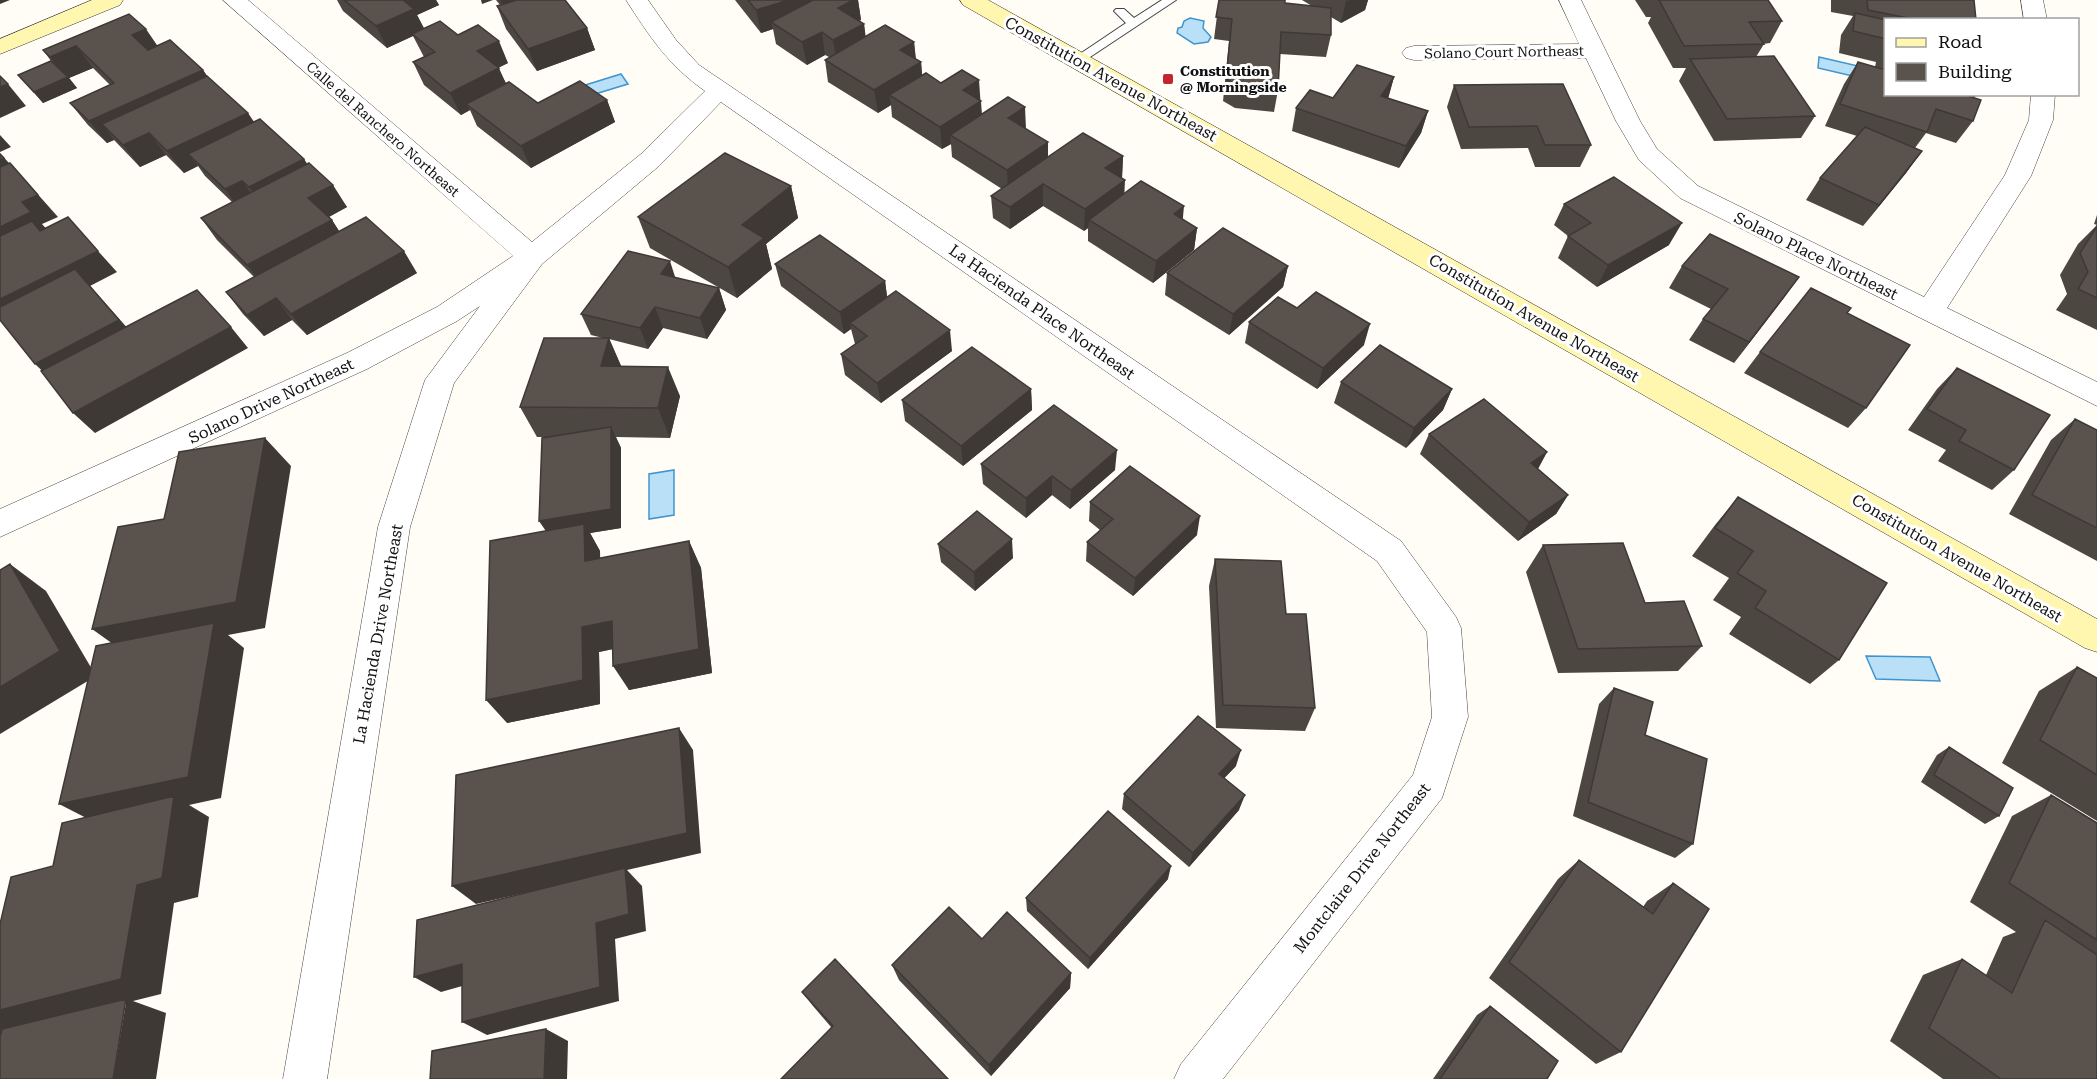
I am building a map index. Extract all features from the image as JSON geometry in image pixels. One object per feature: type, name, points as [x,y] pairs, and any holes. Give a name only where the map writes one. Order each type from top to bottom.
[{"type":"street","points":[[0,47],[112,0]]},
{"type":"street","name":"Calle del Ranchero Northeast","points":[[234,0],[532,258]]},
{"type":"street","name":"La Hacienda Place Northeast","points":[[637,0],[667,45],[691,70],[1389,551],[1444,627]]},
{"type":"street","name":"Constitution Avenue Northeast","points":[[971,0],[2097,637]]},
{"type":"street","points":[[1570,0],[1595,51]]},
{"type":"street","points":[[2032,0],[2036,18]]},
{"type":"street","name":"Solano Court Northeast","points":[[1414,53],[1595,51]]},
{"type":"street","name":"Solano Place Northeast","points":[[1595,51],[1628,121],[1648,154],[1689,192],[2097,395]]},
{"type":"street","name":"La Hacienda Drive Northeast","points":[[305,1079],[394,527],[440,380],[532,258],[650,160],[719,90]]},
{"type":"street","points":[[1929,312],[2018,176],[2041,120],[2043,96]]},
{"type":"street","name":"Solano Drive Northeast","points":[[0,524],[357,361],[447,314],[532,258]]},
{"type":"street","name":"Montclaire Drive Northeast","points":[[1196,1079],[1429,785],[1450,717],[1444,627]]},
{"type":"lane","points":[[1077,60],[1170,0]]},
{"type":"lane","points":[[1120,11],[1133,24]]},
{"type":"water","points":[[1190,18],[1204,21],[1203,28],[1211,37],[1208,42],[1194,44],[1177,33],[1184,21]]},
{"type":"water","points":[[1819,57],[1871,69],[1870,80],[1818,68]]},
{"type":"water","points":[[621,74],[628,84],[585,97],[579,87]]},
{"type":"water","points":[[674,470],[674,515],[649,519],[649,474]]},
{"type":"water","points":[[1866,656],[1930,657],[1940,681],[1876,679]]},
{"type":"building","points":[[344,0],[403,0],[414,9],[376,26]]},
{"type":"building","points":[[517,0],[565,0],[587,28],[528,49],[497,6]]},
{"type":"building","points":[[748,0],[789,0],[756,10]]},
{"type":"building","points":[[813,0],[853,0],[838,8],[864,24],[833,40],[822,32],[802,42],[771,22]]},
{"type":"building","points":[[1219,0],[1285,0],[1285,3],[1331,8],[1331,35],[1281,32],[1278,90],[1238,86],[1226,79],[1232,19],[1216,17]]},
{"type":"building","points":[[1659,0],[1768,0],[1782,21],[1749,22],[1764,44],[1684,46]]},
{"type":"building","points":[[1867,0],[1974,0],[1976,18],[1908,18],[1868,10]]},
{"type":"building","points":[[1855,13],[1884,20],[1884,39],[1853,31]]},
{"type":"building","points":[[129,14],[146,29],[132,35],[148,50],[170,40],[203,70],[89,121],[70,103],[114,83],[76,46],[50,57],[43,50]]},
{"type":"building","points":[[440,21],[458,35],[478,25],[499,41],[477,51],[499,68],[450,93],[413,62],[435,52],[412,34]]},
{"type":"building","points":[[885,25],[914,42],[900,50],[921,62],[874,90],[825,60]]},
{"type":"building","points":[[1774,56],[1815,116],[1727,119],[1690,59]]},
{"type":"building","points":[[51,61],[68,77],[34,92],[18,75]]},
{"type":"building","points":[[1858,62],[1884,69],[1884,96],[1968,96],[1981,100],[1973,121],[1936,109],[1927,132],[1840,104]]},
{"type":"building","points":[[1357,65],[1394,77],[1381,96],[1428,111],[1406,146],[1296,108],[1310,90],[1333,98]]},
{"type":"building","points":[[962,70],[979,80],[963,90],[981,101],[940,127],[889,95],[926,73],[941,83]]},
{"type":"building","points":[[0,76],[8,84],[0,87]]},
{"type":"building","points":[[207,76],[248,113],[167,151],[149,133],[123,145],[102,124]]},
{"type":"building","points":[[580,81],[607,100],[521,146],[466,104],[509,82],[538,103]]},
{"type":"building","points":[[1563,84],[1591,145],[1545,145],[1537,126],[1469,127],[1454,85]]},
{"type":"building","points":[[1008,97],[1025,107],[1008,118],[1048,142],[1007,170],[950,135]]},
{"type":"building","points":[[260,119],[304,159],[249,187],[242,181],[225,189],[188,154]]},
{"type":"building","points":[[1865,127],[1922,151],[1879,205],[1820,178]]},
{"type":"building","points":[[1083,133],[1123,156],[1105,168],[1125,180],[1085,209],[1043,184],[1010,207],[991,196]]},
{"type":"building","points":[[725,153],[791,186],[742,225],[764,238],[728,267],[638,217]]},
{"type":"building","points":[[10,163],[38,195],[22,202],[31,212],[0,227],[0,167]]},
{"type":"building","points":[[309,163],[333,185],[308,198],[332,220],[247,265],[201,218]]},
{"type":"building","points":[[1614,177],[1682,223],[1608,265],[1568,236],[1591,223],[1564,204]]},
{"type":"building","points":[[1141,181],[1184,206],[1174,214],[1197,228],[1156,261],[1089,220]]},
{"type":"building","points":[[68,217],[98,251],[0,299],[0,236],[32,221],[40,231]]},
{"type":"building","points":[[366,217],[404,251],[291,314],[276,298],[247,315],[226,292]]},
{"type":"building","points":[[2097,226],[2097,298],[2078,289],[2088,272],[2080,253]]},
{"type":"building","points":[[1223,228],[1288,266],[1233,314],[1167,273]]},
{"type":"building","points":[[1710,234],[1799,277],[1749,342],[1703,319],[1728,289],[1682,266]]},
{"type":"building","points":[[820,235],[885,281],[840,312],[775,264]]},
{"type":"building","points":[[628,251],[670,261],[661,274],[719,288],[700,318],[655,307],[640,328],[581,314]]},
{"type":"building","points":[[75,269],[119,320],[35,364],[0,320],[0,307]]},
{"type":"building","points":[[1811,288],[1851,308],[1847,313],[1910,345],[1866,408],[1760,352]]},
{"type":"building","points":[[197,290],[231,327],[73,413],[41,371]]},
{"type":"building","points":[[896,291],[950,330],[877,383],[841,354],[867,336],[850,323]]},
{"type":"building","points":[[1316,292],[1370,324],[1323,368],[1249,322],[1278,297],[1297,308]]},
{"type":"building","points":[[544,338],[609,338],[601,366],[668,367],[658,408],[520,407]]},
{"type":"building","points":[[1380,345],[1452,389],[1414,428],[1341,382]]},
{"type":"building","points":[[972,347],[1031,389],[961,446],[902,400]]},
{"type":"building","points":[[1957,368],[2050,415],[2014,470],[1959,441],[1966,430],[1927,409]]},
{"type":"building","points":[[1484,399],[1547,452],[1531,463],[1568,495],[1529,522],[1429,434]]},
{"type":"building","points":[[1054,405],[1117,450],[1071,490],[1052,476],[1026,498],[981,464]]},
{"type":"building","points":[[2075,419],[2097,430],[2097,528],[2032,495]]},
{"type":"building","points":[[611,427],[611,509],[539,521],[542,438]]},
{"type":"building","points":[[265,438],[236,602],[92,629],[118,527],[164,519],[179,452]]},
{"type":"building","points":[[1130,466],[1200,516],[1135,578],[1087,542],[1113,519],[1090,502]]},
{"type":"building","points":[[1738,497],[1887,583],[1839,660],[1755,608],[1766,591],[1737,573],[1753,551],[1715,528]]},
{"type":"building","points":[[977,511],[1012,539],[974,572],[938,544]]},
{"type":"building","points":[[584,524],[585,561],[689,541],[699,649],[613,666],[612,621],[582,627],[583,680],[486,700],[490,541]]},
{"type":"building","points":[[1623,543],[1645,603],[1684,601],[1702,646],[1578,649],[1543,545]]},
{"type":"building","points":[[1215,559],[1281,561],[1286,614],[1306,614],[1315,708],[1223,705]]},
{"type":"building","points":[[10,564],[60,651],[0,687],[0,570]]},
{"type":"building","points":[[214,623],[188,777],[59,804],[96,646]]},
{"type":"building","points":[[2077,667],[2097,678],[2097,775],[2040,740]]},
{"type":"building","points":[[1614,688],[1653,702],[1645,735],[1707,759],[1693,844],[1588,802]]},
{"type":"building","points":[[1198,716],[1241,750],[1219,774],[1245,795],[1193,853],[1124,794]]},
{"type":"building","points":[[679,728],[687,833],[452,886],[456,775]]},
{"type":"building","points":[[1949,747],[2013,788],[1999,816],[1934,775]]},
{"type":"building","points":[[2051,795],[2097,823],[2097,940],[2009,883]]},
{"type":"building","points":[[174,796],[162,878],[137,885],[121,979],[0,1010],[0,924],[11,877],[53,866],[62,823]]},
{"type":"building","points":[[1108,811],[1171,866],[1090,958],[1026,898]]},
{"type":"building","points":[[1579,860],[1653,914],[1673,883],[1709,909],[1621,1052],[1509,962]]},
{"type":"building","points":[[625,868],[629,914],[596,923],[600,987],[462,1022],[462,964],[414,977],[417,920]]},
{"type":"building","points":[[949,907],[982,939],[1007,912],[1071,973],[989,1065],[892,965]]},
{"type":"building","points":[[2045,920],[2097,955],[2097,1079],[2001,1079],[1929,1028],[1962,959],[2012,993]]},
{"type":"building","points":[[835,959],[948,1079],[781,1079],[833,1026],[802,992]]},
{"type":"building","points":[[126,999],[113,1079],[0,1079],[2,1029]]},
{"type":"building","points":[[1490,1006],[1558,1061],[1547,1079],[1440,1079]]},
{"type":"building","points":[[546,1029],[544,1079],[430,1079],[432,1051]]},
{"type":"place","name":"Constitution @ Morningside","points":[[1168,79]]}]
